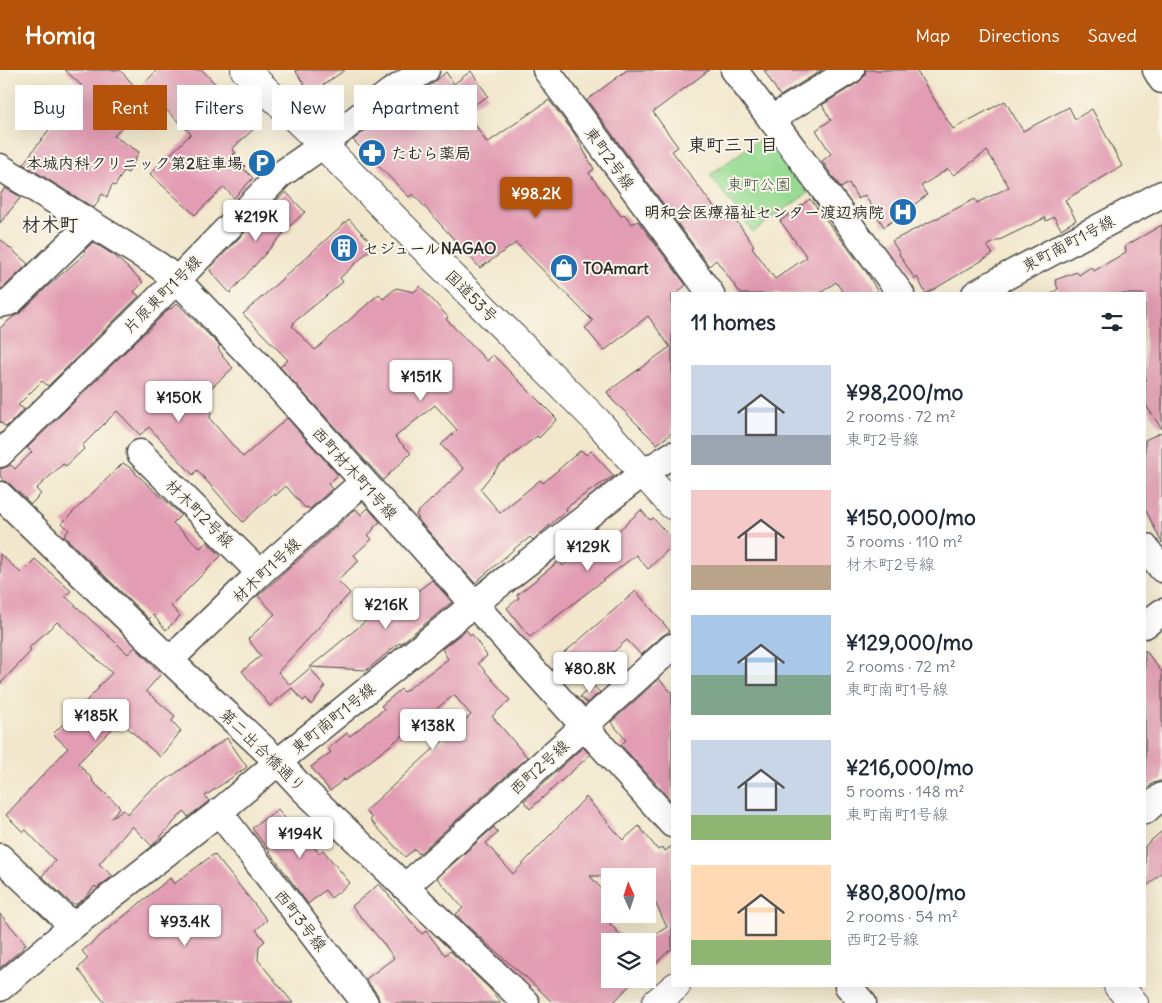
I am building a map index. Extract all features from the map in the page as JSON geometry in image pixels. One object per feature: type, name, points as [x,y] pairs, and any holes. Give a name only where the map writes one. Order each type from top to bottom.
[{"type":"main road","name":"国道53号","points":[[245,70],[323,145],[598,421],[671,504]]},
{"type":"main road","points":[[656,1003],[675,987]]},
{"type":"main road","points":[[1119,987],[1134,1003]]},
{"type":"street","name":"片原東町1号線","points":[[0,454],[177,280],[280,175],[323,145],[390,92],[426,70]]},
{"type":"street","name":"東町2号線","points":[[546,70],[710,292]]},
{"type":"street","points":[[734,70],[900,292]]},
{"type":"street","points":[[771,119],[851,70]]},
{"type":"street","points":[[1156,70],[1162,80]]},
{"type":"street","name":"西町材木町1号線","points":[[0,167],[158,266],[177,280],[257,363],[671,823]]},
{"type":"street","name":"東町南町1号線","points":[[979,292],[1162,194]]},
{"type":"street","points":[[0,304],[10,302],[90,224]]},
{"type":"street","name":"材木町2号線","points":[[140,453],[260,573]]},
{"type":"street","name":"東町南町1号線","points":[[0,988],[73,926],[219,812],[474,604],[643,473],[671,456]]},
{"type":"street","name":"材木町1号線","points":[[170,660],[260,573],[363,482]]},
{"type":"street","name":"第二出合橋通り","points":[[0,495],[526,1003]]},
{"type":"street","points":[[1146,547],[1162,569]]},
{"type":"street","points":[[1146,624],[1162,612]]},
{"type":"street","name":"西町2号線","points":[[405,887],[671,648]]},
{"type":"street","points":[[1146,810],[1162,796]]},
{"type":"street","name":"西町3号線","points":[[219,812],[365,1003]]},
{"type":"street","points":[[0,857],[73,926]]},
{"type":"street","points":[[849,987],[863,1003]]},
{"type":"green space","name":"東町公園","points":[[765,135],[808,193],[753,232],[710,175]]},
{"type":"building","points":[[65,70],[120,70],[134,85],[93,85],[93,130],[120,130],[114,136],[139,152],[128,173],[124,171],[115,186],[112,185],[107,197],[102,194],[94,208],[23,164],[49,130],[83,130],[83,85]]},
{"type":"building","points":[[157,70],[202,70],[216,85],[177,85],[177,120],[167,110],[167,85],[143,85]]},
{"type":"building","points":[[295,70],[345,70],[323,85],[304,85]]},
{"type":"building","points":[[627,70],[709,70],[653,112],[678,147],[672,151],[723,219],[731,213],[775,279],[807,257],[780,221],[810,199],[867,273],[878,292],[843,292],[836,282],[822,292],[740,292],[716,260],[709,266],[587,100]]},
{"type":"building","points":[[764,70],[822,70],[780,96]]},
{"type":"building","points":[[866,70],[916,70],[953,129],[1005,101],[1023,131],[1069,107],[1075,119],[1092,109],[1122,166],[1065,200],[1076,220],[1061,229],[1054,217],[1046,221],[1045,218],[987,246],[993,254],[929,292],[925,292],[892,241],[975,199],[977,203],[1009,187],[987,151],[954,175],[948,169],[921,186],[927,195],[884,227],[865,195],[858,199],[849,183],[841,188],[822,161],[831,154],[816,130],[831,120],[822,105],[864,77]]},
{"type":"building","points":[[471,71],[488,96],[477,103],[477,85],[431,85],[446,72],[454,84]]},
{"type":"building","points":[[549,100],[574,133],[594,169],[589,173],[621,216],[624,214],[632,224],[638,221],[686,285],[678,292],[671,292],[671,434],[657,444],[613,401],[607,392],[670,347],[648,316],[604,351],[585,328],[593,321],[516,243],[480,268],[413,194],[409,197],[353,140],[366,130],[477,130],[477,128],[487,143]]},
{"type":"building","points":[[187,130],[253,130],[232,149],[236,153],[233,154],[245,166],[243,168],[253,178],[234,198],[224,187],[195,215],[150,174],[191,134]]},
{"type":"building","points":[[5,188],[21,197],[0,223],[0,195]]},
{"type":"building","points":[[286,192],[305,212],[230,293],[210,271],[213,265]]},
{"type":"building","points":[[349,219],[374,246],[340,278],[343,282],[293,323],[292,326],[315,350],[379,294],[383,299],[396,288],[414,292],[420,286],[448,317],[446,319],[487,361],[493,355],[557,419],[539,438],[537,436],[498,467],[480,489],[500,513],[540,480],[543,483],[581,450],[586,455],[591,451],[614,476],[566,508],[567,510],[533,540],[530,537],[520,544],[475,583],[420,522],[416,514],[464,469],[441,445],[457,430],[435,405],[395,437],[411,453],[383,480],[280,367],[288,360],[243,314]]},
{"type":"building","points":[[1162,225],[1162,429],[1146,405],[1146,292],[1054,292],[1058,289],[1055,280],[1077,272],[1079,275],[1091,267],[1094,271],[1126,252],[1125,246]]},
{"type":"building","points":[[0,239],[28,264],[0,289]]},
{"type":"building","points":[[93,242],[115,256],[143,282],[134,292],[139,296],[48,386],[42,381],[18,405],[24,409],[6,427],[0,422],[0,328],[20,313],[86,253],[84,251]]},
{"type":"building","points":[[177,303],[220,346],[218,349],[222,356],[233,368],[209,390],[212,405],[210,419],[243,457],[287,418],[338,475],[328,484],[332,489],[310,509],[305,508],[286,486],[275,496],[274,493],[243,522],[197,470],[193,475],[149,427],[140,435],[117,411],[82,446],[84,449],[66,466],[63,464],[36,489],[41,494],[31,504],[10,484],[4,481],[0,476],[0,469],[11,465],[15,469],[32,452],[27,448]]},
{"type":"building","points":[[1162,432],[1162,543],[1146,511],[1146,440]]},
{"type":"building","points":[[123,463],[135,471],[181,515],[173,523],[200,548],[207,542],[221,556],[171,606],[180,616],[166,630],[153,615],[149,619],[64,536],[69,530],[62,523]]},
{"type":"building","points":[[368,508],[380,522],[368,535],[372,539],[354,555],[359,561],[337,580],[350,593],[278,672],[290,685],[310,668],[325,687],[311,705],[306,698],[303,701],[292,688],[270,706],[242,671],[261,656],[248,639],[275,614],[258,596],[356,509],[361,515]]},
{"type":"building","points":[[641,510],[650,520],[653,518],[671,538],[671,547],[648,569],[636,555],[530,637],[507,608],[519,598],[517,595],[559,561],[563,566],[579,552],[584,557],[611,534],[613,536]]},
{"type":"building","points":[[0,554],[21,573],[35,559],[71,591],[65,596],[128,654],[135,647],[161,674],[146,691],[175,716],[172,721],[181,731],[160,757],[120,721],[78,763],[92,781],[120,807],[111,818],[123,810],[128,814],[147,793],[227,738],[247,767],[205,796],[209,801],[188,817],[184,811],[152,846],[132,826],[99,864],[113,876],[97,888],[95,886],[84,899],[76,904],[72,904],[42,876],[55,861],[26,830],[23,832],[6,815],[68,748],[53,734],[112,673],[57,622],[29,648],[31,651],[0,684]]},
{"type":"building","points":[[432,580],[452,602],[367,670],[310,667],[400,593],[406,600]]},
{"type":"building","points":[[636,591],[670,631],[641,655],[627,640],[585,677],[564,653]]},
{"type":"building","points":[[466,630],[470,635],[472,634],[487,656],[478,663],[510,700],[492,716],[527,757],[419,854],[415,849],[405,857],[370,820],[372,818],[365,811],[471,715],[454,695],[330,791],[311,767],[331,752],[328,749],[347,733],[350,736],[384,709],[381,706],[401,689],[404,692],[448,659],[442,649]]},
{"type":"building","points":[[1146,651],[1162,672],[1162,781],[1152,784],[1146,790]]},
{"type":"building","points":[[659,679],[671,692],[671,800],[621,745],[626,740],[611,722]]},
{"type":"building","points":[[592,685],[600,692],[587,703],[580,697]]},
{"type":"building","points":[[583,747],[590,755],[530,809],[524,801]]},
{"type":"building","points":[[586,797],[623,840],[639,826],[658,850],[663,847],[665,851],[671,847],[671,949],[656,963],[656,934],[667,927],[656,904],[656,868],[601,868],[601,876],[590,876],[601,888],[601,923],[610,923],[618,933],[601,933],[601,988],[627,988],[613,1003],[553,1003],[464,923],[456,914],[463,908],[437,878],[494,827],[498,833],[486,843],[513,874]]},
{"type":"building","points":[[278,809],[296,833],[299,831],[319,853],[323,850],[350,883],[331,898],[325,890],[308,904],[252,828]]},
{"type":"building","points":[[1162,831],[1162,872],[1146,887],[1146,845]]},
{"type":"building","points":[[214,854],[267,920],[256,930],[265,941],[259,946],[258,960],[293,1003],[105,1003],[78,969],[88,958],[82,951],[170,878],[174,884]]},
{"type":"building","points":[[379,884],[422,934],[426,931],[445,955],[450,951],[490,989],[501,1003],[380,1003],[377,994],[366,979],[394,958],[352,906]]},
{"type":"building","points":[[0,914],[26,944],[0,968]]},
{"type":"place","name":"たむら薬局","points":[[372,153]]},
{"type":"place","name":"本城内科クリニック第2駐車場","points":[[262,163]]},
{"type":"place","name":"明和会医療福祉センター渡辺病院","points":[[903,212]]},
{"type":"place","name":"セジュールNAGAO","points":[[344,248]]},
{"type":"place","name":"TOAmart","points":[[564,268]]},
{"type":"district","name":"東町三丁目","points":[[733,144]]},
{"type":"district","name":"材木町","points":[[50,224]]}]
